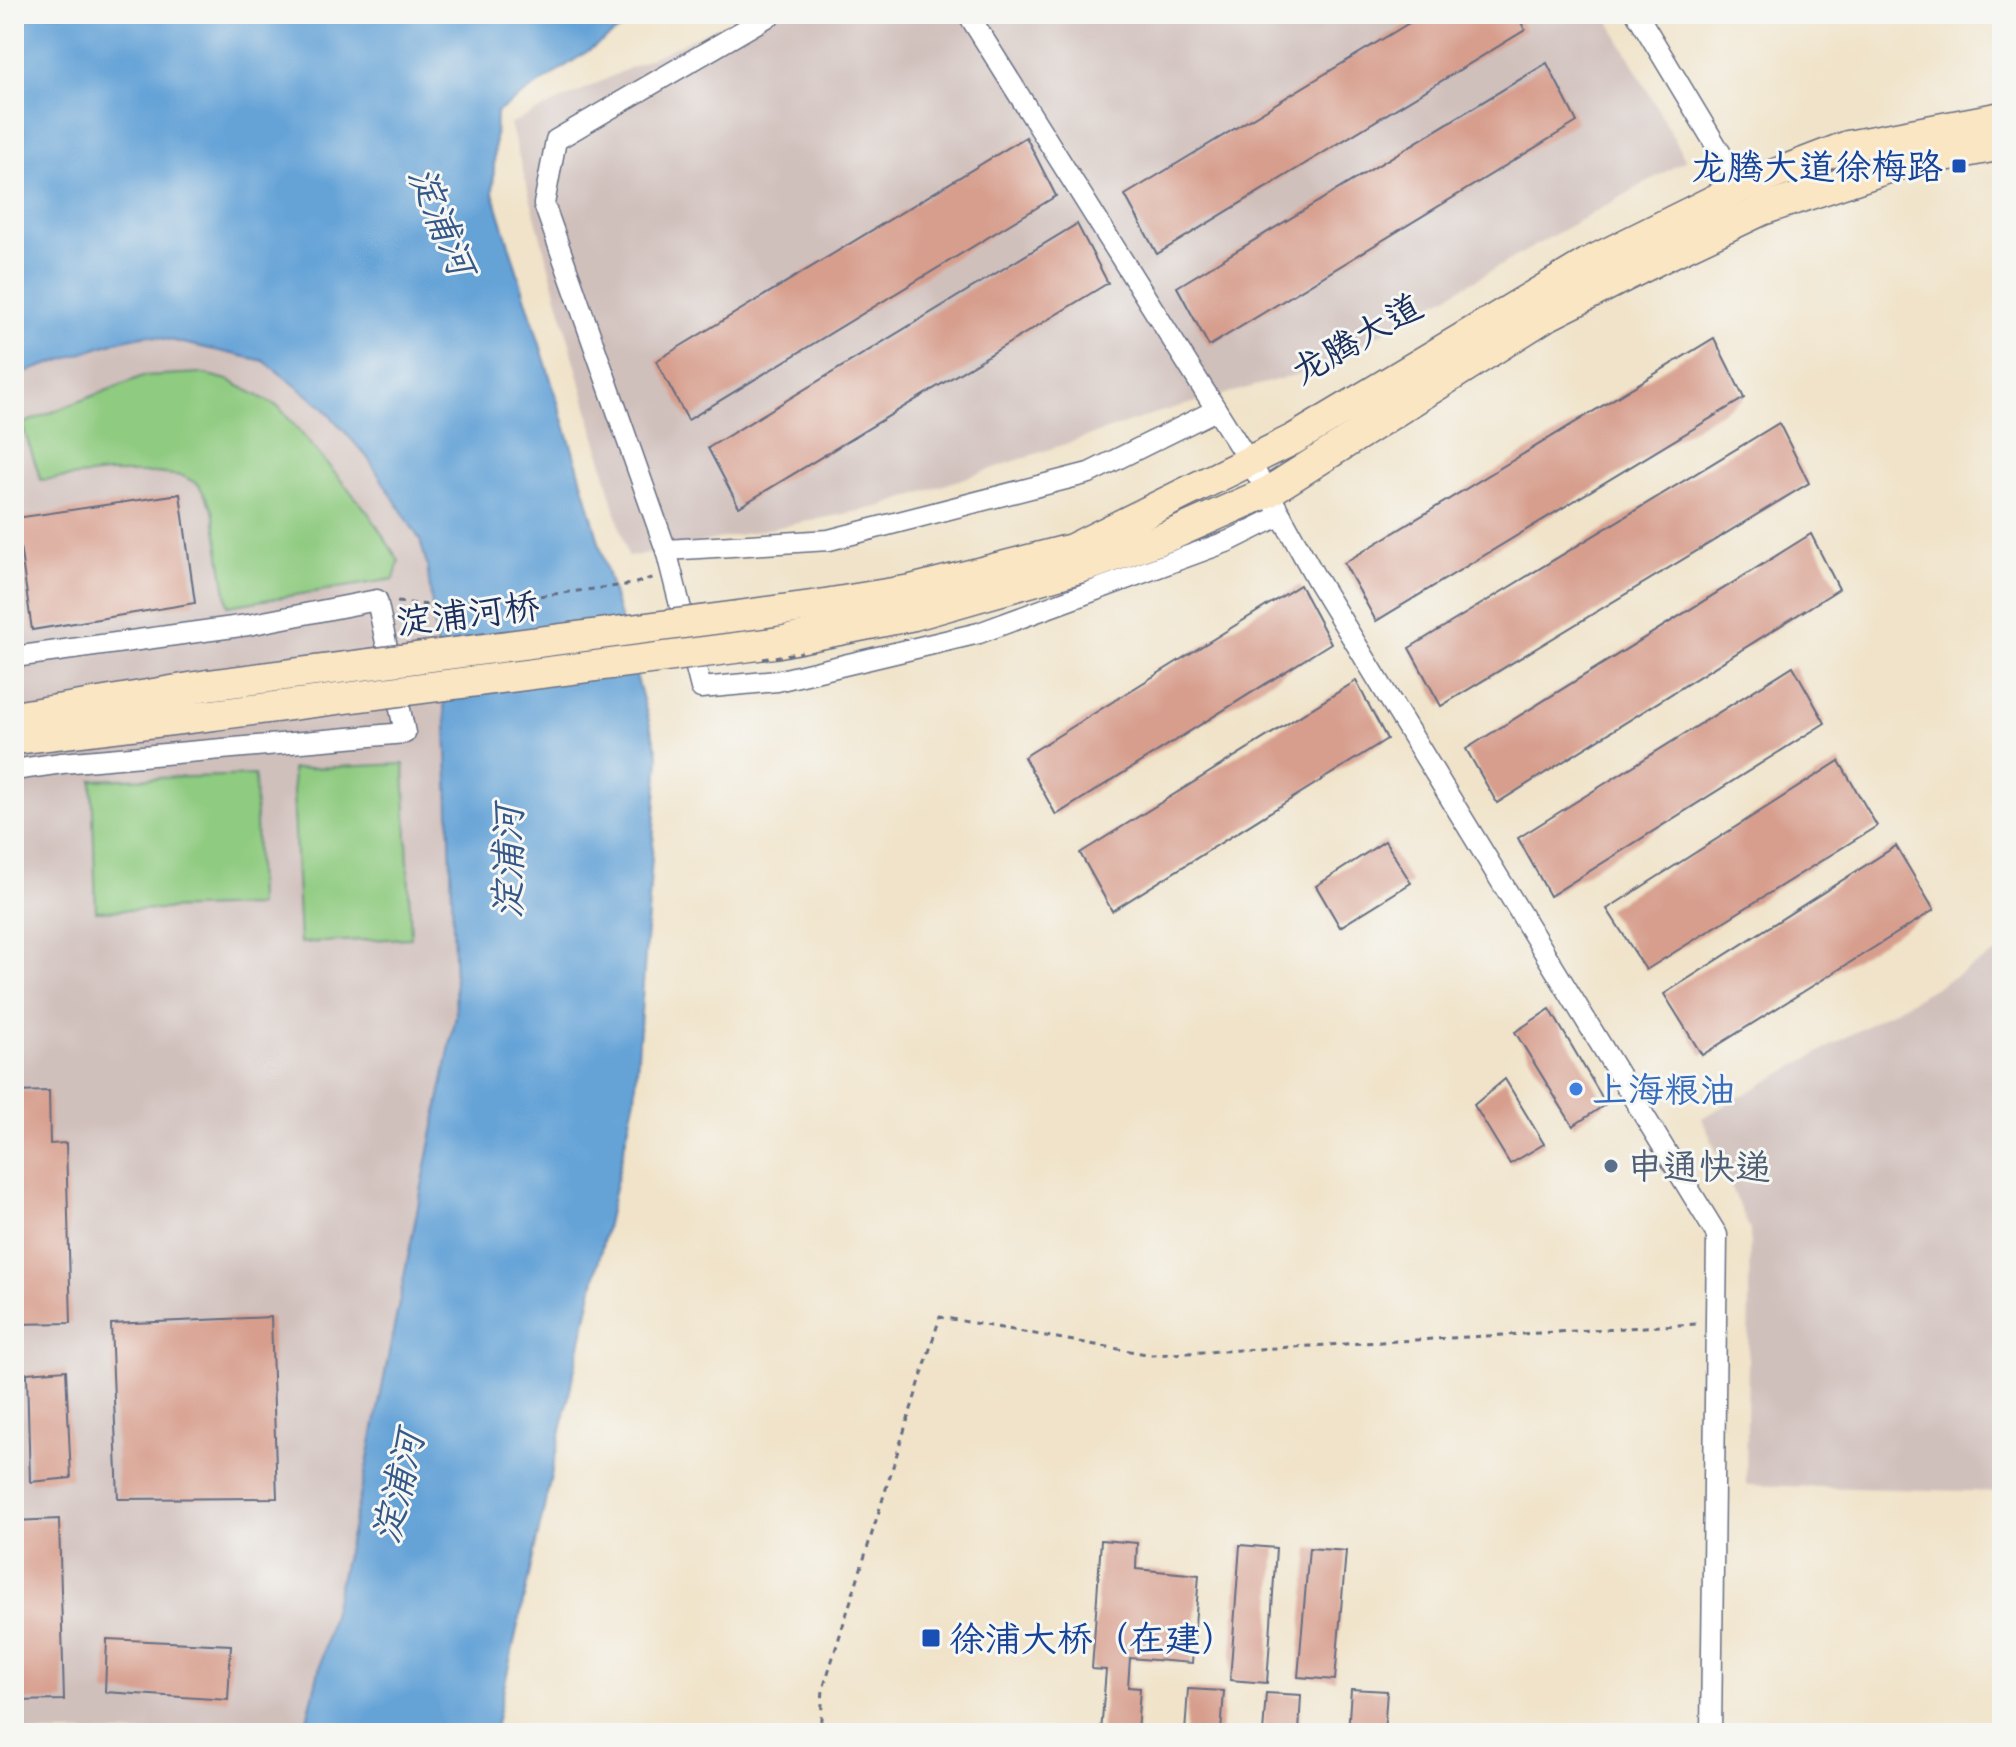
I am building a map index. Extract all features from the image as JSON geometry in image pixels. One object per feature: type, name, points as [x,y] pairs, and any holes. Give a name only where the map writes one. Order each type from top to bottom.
[{"type":"main road","name":"龙腾大道","points":[[738,616],[911,590],[1072,549],[1294,439],[1588,263],[1741,187],[1848,146],[2002,117]]},
{"type":"main road","points":[[1275,504],[1543,318],[1667,255],[1762,210],[1897,165],[2002,145]]},
{"type":"main road","name":"淀浦河桥","points":[[210,700],[774,643],[914,615],[1096,563],[1171,535],[1275,504]]},
{"type":"main road","name":"淀浦河桥","points":[[210,700],[738,616]]},
{"type":"main road","points":[[14,717],[210,700]]},
{"type":"main road","points":[[14,739],[210,700]]},
{"type":"street","points":[[772,14],[556,140],[544,204],[666,550],[701,688],[777,681],[979,633],[1229,541],[1275,504]]},
{"type":"street","points":[[968,14],[1275,504],[1326,593],[1717,1235],[1711,1733]]},
{"type":"street","points":[[1637,14],[1741,187]]},
{"type":"street","points":[[666,550],[829,540],[1089,473],[1216,410]]},
{"type":"street","points":[[14,657],[248,625],[377,600],[405,733],[62,763],[14,770]]},
{"type":"path","points":[[377,600],[452,607],[633,584],[672,571]]},
{"type":"path","points":[[820,1733],[823,1689],[940,1317],[1152,1355],[1717,1323]]},
{"type":"shaded area","points":[[745,14],[1605,14],[1686,160],[1320,368],[1160,412],[879,507],[628,557],[510,124]]},
{"type":"shaded area","points":[[147,335],[264,361],[322,406],[368,458],[420,540],[427,565],[446,724],[456,1015],[364,1479],[304,1733],[14,1733],[14,376],[119,341]]},
{"type":"shaded area","points":[[2002,950],[2002,1492],[1746,1485],[1750,1230],[1702,1118]]},
{"type":"green space","points":[[200,373],[228,380],[279,407],[367,511],[399,561],[394,579],[228,606],[213,510],[199,485],[183,476],[154,473],[107,473],[41,480],[22,424],[143,376]]},
{"type":"green space","points":[[404,764],[411,938],[300,943],[292,769]]},
{"type":"green space","points":[[255,775],[258,906],[96,911],[92,780]]},
{"type":"water","name":"淀浦河","points":[[14,14],[647,14],[496,113],[493,193],[578,467],[659,757],[635,1098],[494,1733],[304,1733],[364,1479],[456,1015],[446,724],[427,565],[420,540],[368,458],[322,406],[264,361],[147,335],[119,341],[14,376]]},
{"type":"building","points":[[1424,14],[1517,14],[1525,30],[1157,254],[1125,195]]},
{"type":"building","points":[[1547,63],[1577,122],[1209,346],[1177,287]]},
{"type":"building","points":[[1026,137],[1056,196],[688,420],[656,361]]},
{"type":"building","points":[[1077,224],[1108,283],[739,507],[708,448]]},
{"type":"building","points":[[1714,338],[1744,398],[1376,621],[1344,563]]},
{"type":"building","points":[[1779,423],[1809,483],[1441,706],[1409,648]]},
{"type":"building","points":[[180,494],[195,603],[32,630],[16,518]]},
{"type":"building","points":[[1811,534],[1839,589],[1497,803],[1466,749]]},
{"type":"building","points":[[1300,585],[1331,643],[1056,815],[1024,757]]},
{"type":"building","points":[[1793,666],[1825,723],[1550,896],[1518,838]]},
{"type":"building","points":[[1356,681],[1387,739],[1112,911],[1080,853]]},
{"type":"building","points":[[1839,761],[1877,826],[1646,970],[1607,909]]},
{"type":"building","points":[[1385,841],[1411,883],[1340,927],[1316,886]]},
{"type":"building","points":[[1896,846],[1934,910],[1702,1055],[1664,994]]},
{"type":"building","points":[[1550,1009],[1606,1104],[1573,1126],[1515,1032]]},
{"type":"building","points":[[1505,1079],[1544,1144],[1510,1164],[1474,1105]]},
{"type":"building","points":[[49,1091],[50,1144],[66,1143],[71,1323],[14,1324],[14,1092]]},
{"type":"building","points":[[271,1317],[277,1498],[118,1499],[111,1324]]},
{"type":"building","points":[[66,1370],[71,1478],[30,1482],[27,1373]]},
{"type":"building","points":[[59,1519],[64,1700],[14,1701],[14,1521]]},
{"type":"building","points":[[1101,1540],[1137,1543],[1136,1569],[1199,1575],[1192,1663],[1130,1658],[1128,1687],[1140,1688],[1137,1733],[1101,1733],[1106,1670],[1092,1669]]},
{"type":"building","points":[[1240,1545],[1276,1548],[1267,1683],[1230,1680]]},
{"type":"building","points":[[1309,1548],[1346,1551],[1335,1680],[1298,1677]]},
{"type":"building","points":[[107,1639],[231,1645],[228,1700],[105,1692]]},
{"type":"building","points":[[1188,1689],[1224,1691],[1221,1733],[1185,1733]]},
{"type":"building","points":[[1351,1689],[1387,1691],[1384,1733],[1348,1733]]},
{"type":"building","points":[[1266,1693],[1301,1695],[1299,1733],[1263,1733]]},
{"type":"place","name":"龙腾大道徐梅路","points":[[1959,166]]},
{"type":"place","name":"上海粮油","points":[[1576,1089]]},
{"type":"place","name":"申通快递","points":[[1611,1166]]},
{"type":"place","name":"徐浦大桥（在建）","points":[[931,1638]]}]
